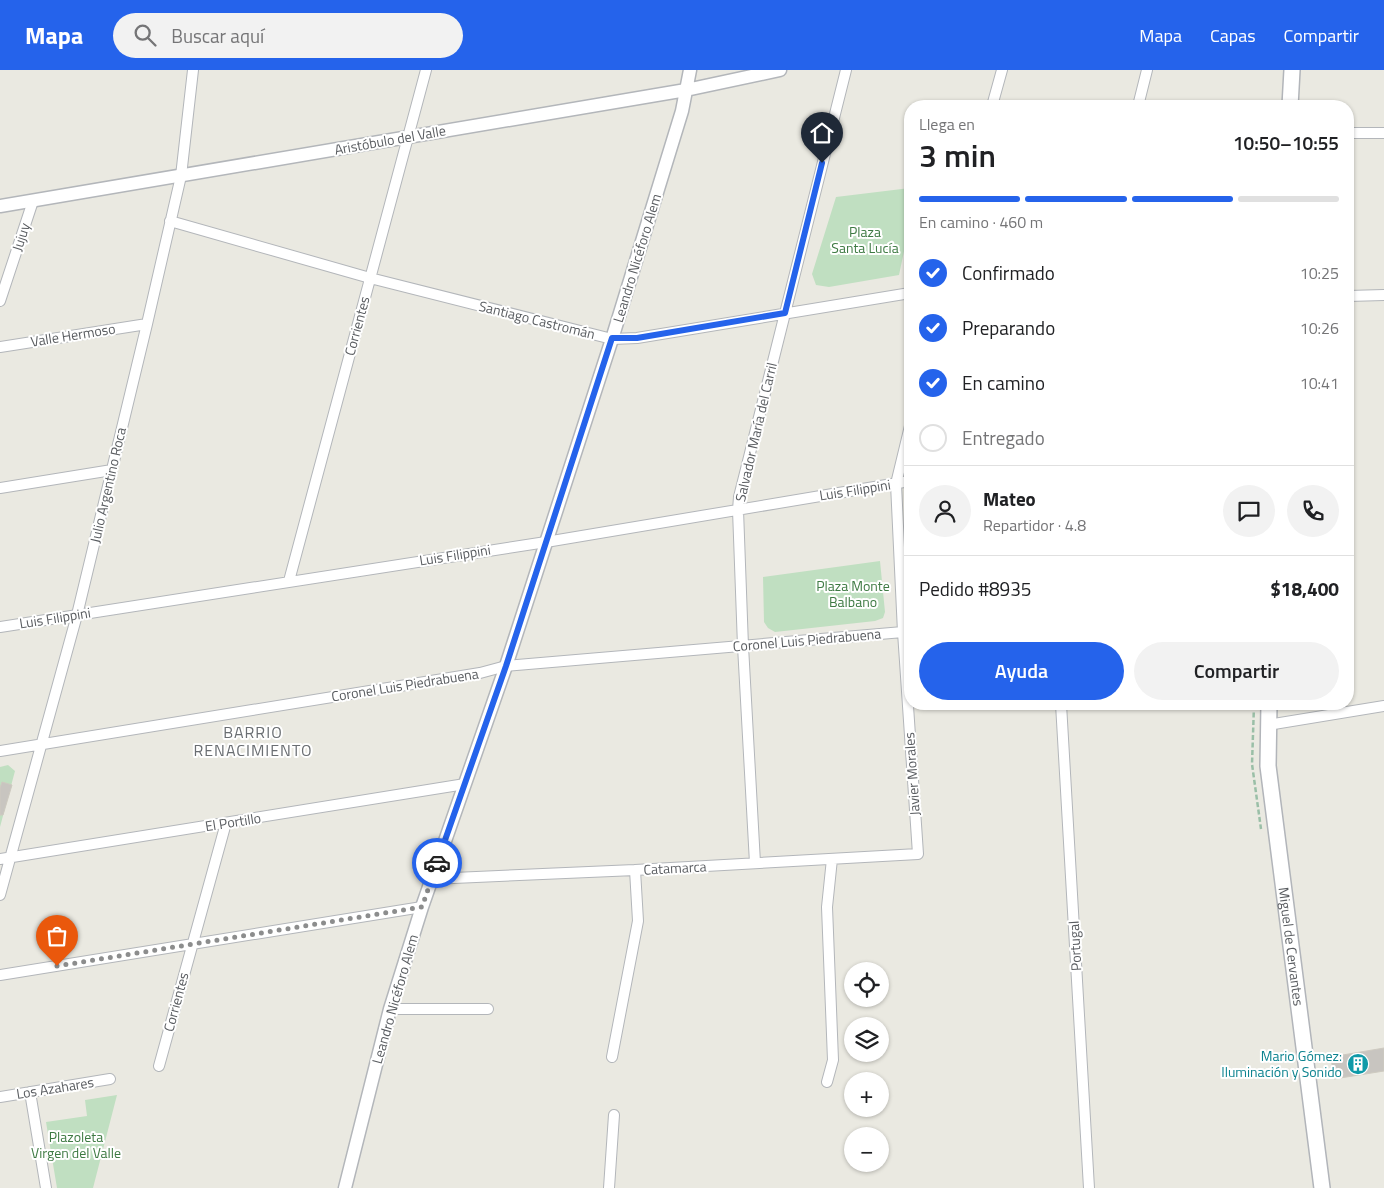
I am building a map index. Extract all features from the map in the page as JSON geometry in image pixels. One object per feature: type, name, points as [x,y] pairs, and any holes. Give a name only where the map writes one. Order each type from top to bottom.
[{"type":"main road","points":[[1290,100],[1292,70]]},
{"type":"main road","name":"Miguel de Cervantes","points":[[1269,710],[1268,766],[1322,1188]]},
{"type":"street","name":"Julio Argentino Roca","points":[[0,895],[5,859],[77,615],[147,324],[181,176],[193,70]]},
{"type":"street","name":"Corrientes","points":[[288,581],[426,70]]},
{"type":"street","name":"Leandro Nicéforo Alem","points":[[345,1188],[390,1010],[431,879],[506,666],[612,338],[682,111],[690,70]]},
{"type":"street","name":"Aristóbulo del Valle","points":[[0,206],[686,90],[780,70]]},
{"type":"street","name":"Salvador María del Carril","points":[[755,863],[743,646],[738,510],[742,482],[846,70]]},
{"type":"street","points":[[994,100],[1002,70]]},
{"type":"street","points":[[1140,100],[1148,70]]},
{"type":"street","points":[[1354,133],[1384,133]]},
{"type":"street","name":"Jujuy","points":[[0,301],[33,201]]},
{"type":"street","name":"Santiago Castromán","points":[[170,221],[370,278],[612,338],[637,338],[904,294]]},
{"type":"street","points":[[1354,296],[1384,295]]},
{"type":"street","name":"Valle Hermoso","points":[[0,347],[147,324]]},
{"type":"street","name":"Javier Morales","points":[[904,451],[896,484],[904,660]]},
{"type":"street","points":[[0,488],[112,470]]},
{"type":"street","name":"Luis Filippini","points":[[0,627],[546,542],[904,482]]},
{"type":"street","name":"Coronel Luis Piedrabuena","points":[[0,751],[480,673],[506,666],[902,632]]},
{"type":"street","points":[[1268,725],[1384,706]]},
{"type":"street","name":"Javier Morales","points":[[908,710],[918,854]]},
{"type":"street","name":"Portugal","points":[[1061,710],[1089,1188]]},
{"type":"street","name":"El Portillo","points":[[5,859],[465,784]]},
{"type":"street","name":"Corrientes","points":[[159,1066],[191,944],[226,823]]},
{"type":"street","name":"Catamarca","points":[[431,879],[918,854]]},
{"type":"street","points":[[827,1082],[833,1060],[827,907],[832,859]]},
{"type":"street","points":[[612,1057],[638,921],[635,870]]},
{"type":"street","points":[[0,975],[422,907]]},
{"type":"street","points":[[390,1010],[488,1009]]},
{"type":"street","name":"Los Azahares","points":[[0,1096],[110,1079]]},
{"type":"street","points":[[30,1092],[46,1188]]},
{"type":"street","points":[[609,1188],[614,1115]]},
{"type":"green space","name":"Plaza Santa Lucía","points":[[904,189],[904,251],[899,275],[829,287],[816,285],[812,274],[836,197]]},
{"type":"green space","name":"Plaza Monte Balbano","points":[[880,561],[885,612],[883,618],[875,621],[775,632],[768,628],[764,622],[763,577]]},
{"type":"green space","points":[[8,765],[15,771],[0,827],[0,767]]},
{"type":"green space","name":"Plazoleta Virgen del Valle","points":[[117,1095],[93,1188],[57,1188],[46,1122],[87,1116],[85,1100]]},
{"type":"building","points":[[2,782],[12,785],[3,815],[0,815],[0,788]]},
{"type":"building","name":"Mario Gómez: Iluminación y Sonido","points":[[1384,1048],[1384,1071],[1334,1079],[1331,1057]]},
{"type":"way so far","points":[[57,966],[422,907],[437,863]]},
{"type":"place","name":"Mario Gómez: Iluminación y Sonido","points":[[1358,1064]]},
{"type":"district","name":"BARRIO RENACIMIENTO","points":[[253,741]]},
{"type":"route","points":[[437,863],[506,666],[612,338],[637,338],[785,313],[822,163]]}]
